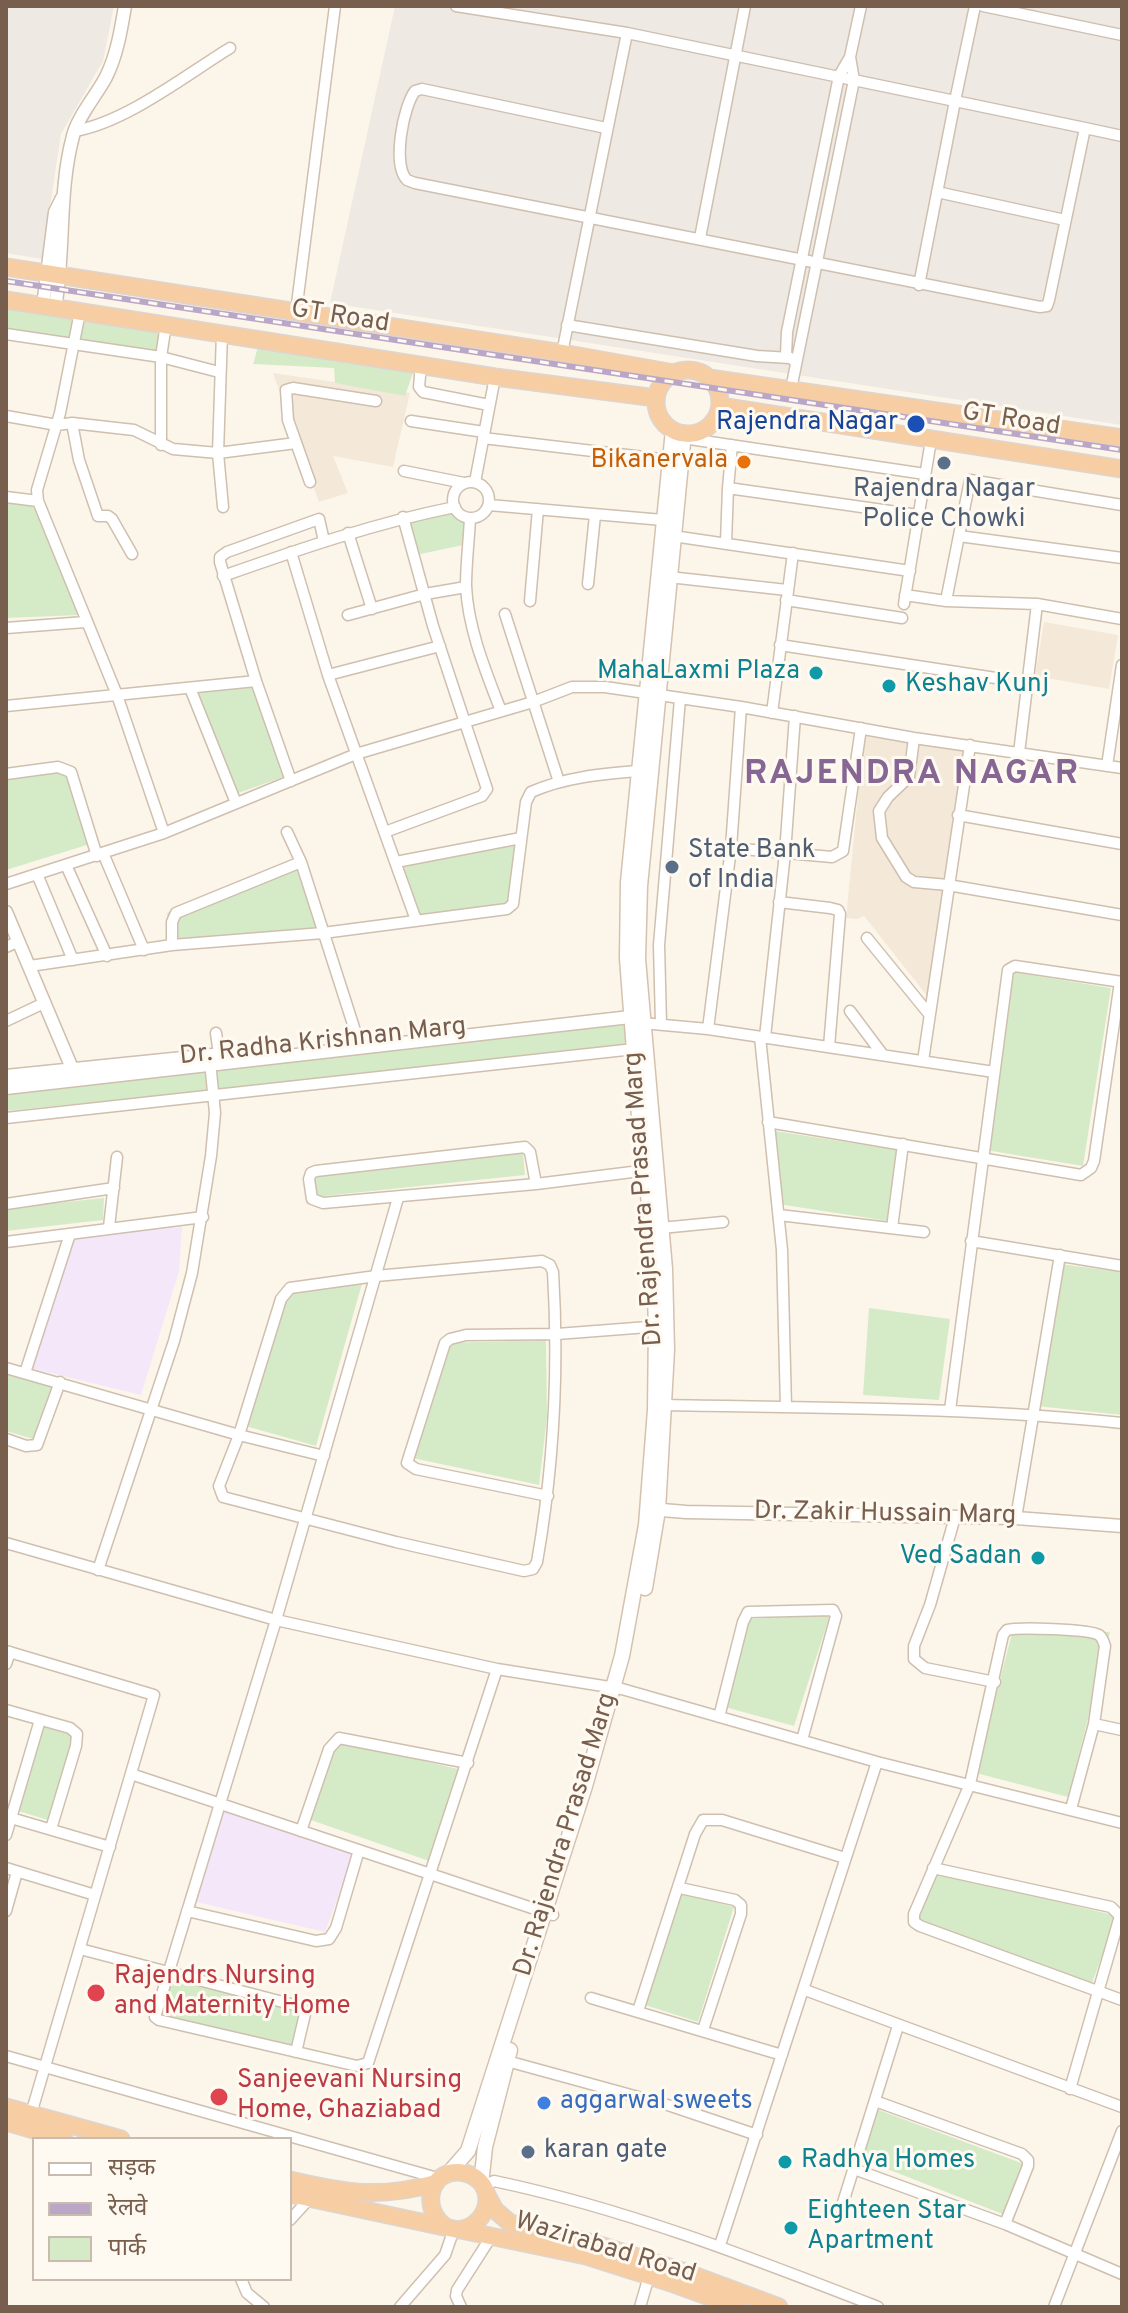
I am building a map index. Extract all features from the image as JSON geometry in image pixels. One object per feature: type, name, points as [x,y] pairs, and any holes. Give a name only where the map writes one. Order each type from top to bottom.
[{"type":"highway","name":"GT Road","points":[[6,267],[674,373]]},
{"type":"highway","name":"GT Road","points":[[6,300],[495,377],[656,398]]},
{"type":"highway","points":[[692,370],[709,378],[717,388],[720,406],[716,418],[696,433],[680,434],[659,416],[656,398],[660,386],[674,373],[692,370]]},
{"type":"highway","name":"GT Road","points":[[709,378],[1122,438]]},
{"type":"highway","name":"GT Road","points":[[720,406],[1122,469]]},
{"type":"highway","points":[[6,2107],[114,2137]]},
{"type":"highway","points":[[6,2122],[57,2137]]},
{"type":"highway","points":[[292,2180],[342,2192],[375,2194],[411,2190],[441,2179],[465,2173],[484,2188],[485,2212],[481,2220],[474,2225],[453,2229],[439,2222],[430,2207],[432,2190],[441,2179]]},
{"type":"highway","name":"Wazirabad Road","points":[[484,2188],[495,2210],[510,2223],[597,2244],[779,2307]]},
{"type":"highway","name":"Wazirabad Road","points":[[292,2194],[586,2256],[649,2276],[707,2302],[737,2307]]},
{"type":"main road","name":"Dr. Rajendra Prasad Marg","points":[[652,1509],[661,1326],[661,1228],[634,1049],[640,886],[663,520],[669,460],[680,434]]},
{"type":"main road","name":"Dr. Rajendra Prasad Marg","points":[[484,2188],[485,2147],[507,2061],[585,1786],[618,1688],[652,1509],[666,1405],[637,1016],[627,958],[628,882],[638,771],[669,577],[680,434]]},
{"type":"main road","name":"Dr. Rajendra Prasad Marg","points":[[441,2179],[468,2151],[549,1913]]},
{"type":"street","points":[[49,307],[54,274],[55,212],[62,198],[74,131],[113,61],[125,6]]},
{"type":"street","points":[[296,312],[335,6]]},
{"type":"street","points":[[456,6],[627,33],[1122,136]]},
{"type":"street","points":[[700,238],[745,6]]},
{"type":"street","points":[[793,360],[785,347],[802,258],[839,76],[850,57],[861,6]]},
{"type":"street","points":[[919,285],[975,6]]},
{"type":"street","points":[[983,6],[1122,35]]},
{"type":"street","points":[[562,353],[627,33]]},
{"type":"street","points":[[74,131],[113,119],[230,48]]},
{"type":"street","points":[[791,389],[793,360],[818,261],[854,80],[850,57]]},
{"type":"street","points":[[606,128],[431,90],[415,91],[406,106],[399,167],[407,180],[818,261],[919,285],[1030,306],[1047,306],[1085,128]]},
{"type":"street","points":[[937,192],[1065,220]]},
{"type":"street","points":[[80,312],[57,425],[40,480],[38,501],[117,695],[164,833]]},
{"type":"street","points":[[161,445],[161,357],[166,324]]},
{"type":"street","points":[[567,325],[793,360]]},
{"type":"street","points":[[222,333],[218,453],[223,507]]},
{"type":"street","points":[[6,334],[161,357],[219,372]]},
{"type":"street","points":[[421,365],[419,387],[423,392],[489,405]]},
{"type":"street","points":[[404,471],[470,483],[485,488],[489,505],[483,514],[470,518],[460,514],[455,507],[455,491],[470,483],[484,435],[495,377]]},
{"type":"street","points":[[310,482],[288,420],[285,395],[288,388],[376,401]]},
{"type":"street","points":[[6,416],[57,425],[72,423],[134,430],[173,449],[218,453],[296,443]]},
{"type":"street","points":[[411,421],[484,435],[669,460]]},
{"type":"street","points":[[72,423],[79,460],[98,516],[112,519],[132,554]]},
{"type":"street","points":[[680,434],[732,445],[925,474]]},
{"type":"street","points":[[931,440],[905,600],[1037,604],[1122,619]]},
{"type":"street","points":[[726,542],[732,445]]},
{"type":"street","points":[[946,601],[970,480],[1122,505]]},
{"type":"street","points":[[728,488],[918,515]]},
{"type":"street","points":[[6,497],[38,501]]},
{"type":"street","points":[[489,505],[663,520]]},
{"type":"street","points":[[223,576],[348,533],[403,517],[455,507]]},
{"type":"street","points":[[530,601],[538,509]]},
{"type":"street","points":[[588,584],[595,515]]},
{"type":"street","points":[[385,832],[486,793],[486,783],[440,646],[403,517]]},
{"type":"street","points":[[470,518],[466,587],[481,658],[501,711]]},
{"type":"street","points":[[291,781],[256,681],[220,562],[223,554],[319,519],[324,541]]},
{"type":"street","points":[[348,533],[372,609]]},
{"type":"street","points":[[673,536],[910,571]]},
{"type":"street","points":[[959,536],[1122,558]]},
{"type":"street","points":[[291,552],[328,675],[416,920]]},
{"type":"street","points":[[772,713],[793,553]]},
{"type":"street","points":[[669,577],[787,595],[902,618]]},
{"type":"street","points":[[348,615],[425,594],[466,587]]},
{"type":"street","points":[[1019,753],[1037,604]]},
{"type":"street","points":[[505,614],[559,782]]},
{"type":"street","points":[[6,628],[85,622]]},
{"type":"street","points":[[780,645],[1002,679]]},
{"type":"street","points":[[328,675],[440,646]]},
{"type":"street","points":[[1107,766],[1122,665]]},
{"type":"street","points":[[6,706],[256,681]]},
{"type":"street","points":[[6,884],[164,833],[356,754],[533,702],[572,687],[605,687],[741,707],[914,738],[1122,768]]},
{"type":"street","points":[[190,688],[236,803]]},
{"type":"street","points":[[661,1024],[659,945],[680,699]]},
{"type":"street","points":[[708,1029],[731,848],[741,707]]},
{"type":"street","points":[[786,1407],[779,1215],[762,1037],[785,853],[795,716]]},
{"type":"street","points":[[731,848],[832,857],[843,851],[861,728]]},
{"type":"street","points":[[914,738],[909,777],[888,797],[879,811],[882,838],[906,877],[914,882],[1122,915]]},
{"type":"street","points":[[923,1061],[970,745]]},
{"type":"street","points":[[6,774],[58,767],[71,772],[100,854],[144,950]]},
{"type":"street","points":[[30,966],[172,945],[323,933],[511,908],[528,797],[538,789],[559,782],[638,771]]},
{"type":"street","points":[[958,815],[1122,844]]},
{"type":"street","points":[[287,832],[301,862],[358,1040]]},
{"type":"street","points":[[396,862],[521,838]]},
{"type":"street","points":[[172,945],[172,922],[176,913],[301,862]]},
{"type":"street","points":[[66,865],[107,956]]},
{"type":"street","points":[[37,874],[73,960]]},
{"type":"street","points":[[779,902],[830,908],[838,910],[840,914],[829,1047]]},
{"type":"street","points":[[6,912],[75,1074],[6,1088]]},
{"type":"street","points":[[867,938],[929,1014]]},
{"type":"street","points":[[6,947],[19,941]]},
{"type":"street","points":[[768,1122],[903,1144],[982,1158],[1075,1175],[1086,1173],[1094,1161],[1121,982],[1011,967],[1007,974],[994,1072],[982,1158],[971,1241],[950,1410]]},
{"type":"street","points":[[6,1021],[44,1003]]},
{"type":"street","points":[[850,1011],[883,1055]]},
{"type":"street","points":[[213,1057],[637,1016],[661,1024],[994,1072]]},
{"type":"street","name":"Dr. Radha Krishnan Marg","points":[[6,1076],[75,1074],[358,1040],[637,1016]]},
{"type":"street","points":[[98,1570],[174,1341],[192,1273],[211,1156],[216,1033]]},
{"type":"street","points":[[6,1118],[634,1049]]},
{"type":"street","points":[[892,1228],[903,1144]]},
{"type":"street","points":[[536,1184],[530,1152],[525,1147],[316,1171],[311,1173],[309,1179],[310,1191],[317,1202],[398,1198],[536,1184],[650,1170]]},
{"type":"street","points":[[109,1227],[117,1157]]},
{"type":"street","points":[[6,1204],[114,1188]]},
{"type":"street","points":[[398,1198],[276,1620],[155,2017],[357,2066],[368,2063],[497,1669]]},
{"type":"street","points":[[779,1215],[924,1232]]},
{"type":"street","points":[[6,1242],[203,1217]]},
{"type":"street","points":[[661,1228],[723,1222]]},
{"type":"street","points":[[25,1373],[70,1234]]},
{"type":"street","points":[[971,1241],[1122,1266]]},
{"type":"street","points":[[1016,1518],[1060,1255]]},
{"type":"street","points":[[546,1263],[553,1272],[557,1334],[555,1416],[548,1496],[537,1562],[529,1571],[305,1519],[223,1497],[219,1492],[284,1292],[299,1286],[376,1276],[546,1263]]},
{"type":"street","points":[[548,1496],[416,1469],[407,1463],[441,1354],[450,1339],[466,1335],[557,1334],[661,1326]]},
{"type":"street","points":[[6,1368],[239,1435],[324,1456]]},
{"type":"street","points":[[6,1439],[26,1446],[37,1445],[60,1382]]},
{"type":"street","points":[[666,1405],[950,1410],[1122,1423]]},
{"type":"street","name":"Dr. Zakir Hussain Marg","points":[[652,1509],[1016,1518],[1122,1526]]},
{"type":"street","points":[[955,1517],[930,1605],[914,1646],[914,1659],[925,1668],[995,1682]]},
{"type":"street","points":[[6,1543],[276,1620],[497,1669],[618,1688],[877,1762],[1122,1823]]},
{"type":"street","points":[[719,1717],[748,1612],[833,1610],[836,1616],[802,1740]]},
{"type":"street","points":[[1071,1809],[1094,1724],[1105,1646],[1100,1636],[1022,1627],[1007,1630],[1003,1635],[970,1784],[914,1914],[914,1922],[1122,2000]]},
{"type":"street","points":[[6,1664],[8,1652],[154,1695],[31,2114]]},
{"type":"street","points":[[6,1710],[70,1728],[77,1734],[51,1829]]},
{"type":"street","points":[[6,1835],[40,1720]]},
{"type":"street","points":[[1094,1724],[1122,1730]]},
{"type":"street","points":[[301,1831],[329,1749],[339,1738],[468,1763]]},
{"type":"street","points":[[720,2245],[877,1762]]},
{"type":"street","points":[[131,1774],[549,1913]]},
{"type":"street","points":[[11,1818],[110,1847]]},
{"type":"street","points":[[638,2011],[703,1820],[712,1818],[845,1858]]},
{"type":"street","points":[[187,1911],[316,1941],[329,1939],[336,1928],[359,1850]]},
{"type":"street","points":[[933,1868],[1111,1907],[1117,1911],[1119,1922],[1070,2089]]},
{"type":"street","points":[[6,1911],[12,1870],[95,1895]]},
{"type":"street","points":[[680,1888],[735,1900],[741,1905],[741,1914],[703,2030]]},
{"type":"street","points":[[80,1949],[302,2007],[305,2014],[296,2052]]},
{"type":"street","points":[[805,1990],[1122,2107]]},
{"type":"street","points":[[591,1998],[782,2055]]},
{"type":"street","points":[[841,2209],[898,2026]]},
{"type":"street","points":[[6,2056],[441,2179]]},
{"type":"street","points":[[507,2061],[671,2106],[757,2135]]},
{"type":"street","points":[[875,2101],[1022,2154],[1028,2160],[1028,2166],[1005,2224]]},
{"type":"street","points":[[1054,2307],[1122,2131]]},
{"type":"street","points":[[854,2169],[1005,2224],[1122,2274]]},
{"type":"street","points":[[484,2188],[494,2181],[602,2206],[720,2245],[878,2307]]},
{"type":"street","points":[[292,2218],[310,2198]]},
{"type":"street","points":[[400,2307],[445,2255],[453,2229]]},
{"type":"street","points":[[461,2307],[457,2290],[491,2237]]},
{"type":"street","points":[[640,2307],[649,2276]]},
{"type":"street","points":[[242,2281],[247,2293],[264,2307]]},
{"type":"shaded area","points":[[6,6],[114,6],[103,61],[61,134],[42,259],[6,253]]},
{"type":"shaded area","points":[[395,6],[1122,6],[1122,425],[330,303]]},
{"type":"shaded area","points":[[273,373],[410,393],[393,467],[333,456],[348,493],[319,502]]},
{"type":"shaded area","points":[[1044,622],[1118,635],[1109,689],[1035,676]]},
{"type":"shaded area","points":[[864,733],[964,749],[928,997],[864,916],[846,918]]},
{"type":"shaded area","points":[[182,1227],[179,1271],[141,1395],[26,1367],[70,1237]]},
{"type":"shaded area","points":[[221,1810],[354,1853],[325,1932],[192,1901]]},
{"type":"green space","points":[[6,300],[163,324],[161,356],[6,332]]},
{"type":"green space","points":[[260,340],[416,364],[405,396],[335,383],[334,368],[253,364]]},
{"type":"green space","points":[[6,501],[33,506],[81,615],[6,618]]},
{"type":"green space","points":[[451,505],[471,515],[468,544],[416,555],[404,518]]},
{"type":"green space","points":[[254,686],[286,776],[230,796],[190,692]]},
{"type":"green space","points":[[66,767],[90,844],[6,870],[6,773]]},
{"type":"green space","points":[[517,840],[509,905],[416,917],[397,866]]},
{"type":"green space","points":[[301,862],[323,933],[172,945],[167,913]]},
{"type":"green space","points":[[1013,972],[1111,988],[1083,1166],[985,1150]]},
{"type":"green space","points":[[626,1011],[628,1048],[6,1111],[6,1082]]},
{"type":"green space","points":[[775,1131],[897,1150],[888,1221],[778,1204]]},
{"type":"green space","points":[[523,1153],[525,1175],[315,1197],[313,1175]]},
{"type":"green space","points":[[104,1198],[103,1220],[6,1231],[6,1208]]},
{"type":"green space","points":[[1060,1264],[1122,1272],[1122,1415],[1036,1406]]},
{"type":"green space","points":[[363,1280],[316,1446],[242,1425],[284,1289]]},
{"type":"green space","points":[[869,1308],[950,1319],[939,1400],[863,1395]]},
{"type":"green space","points":[[546,1340],[547,1417],[539,1485],[408,1457],[445,1343]]},
{"type":"green space","points":[[6,1374],[55,1388],[33,1439],[6,1431]]},
{"type":"green space","points":[[830,1615],[794,1726],[725,1707],[748,1619]]},
{"type":"green space","points":[[1013,1629],[1110,1632],[1068,1797],[976,1773]]},
{"type":"green space","points":[[42,1726],[74,1736],[48,1820],[15,1810]]},
{"type":"green space","points":[[333,1740],[458,1769],[429,1861],[308,1819]]},
{"type":"green space","points":[[932,1871],[1117,1916],[1092,1983],[917,1919]]},
{"type":"green space","points":[[679,1892],[734,1907],[698,2022],[645,2005]]},
{"type":"green space","points":[[166,1978],[302,2011],[293,2047],[153,2014]]},
{"type":"green space","points":[[876,2109],[1024,2164],[1005,2215],[859,2158]]},
{"type":"railway","points":[[6,281],[1122,450]]},
{"type":"place","name":"Rajendra Nagar","points":[[916,424]]},
{"type":"place","name":"Bikanervala","points":[[744,462]]},
{"type":"place","name":"Rajendra Nagar Police Chowki","points":[[944,463]]},
{"type":"place","name":"MahaLaxmi Plaza","points":[[816,673]]},
{"type":"place","name":"Keshav Kunj","points":[[889,686]]},
{"type":"place","name":"State Bank of India","points":[[672,867]]},
{"type":"place","name":"Ved Sadan","points":[[1038,1558]]},
{"type":"place","name":"Rajendrs Nursing and Maternity Home","points":[[96,1993]]},
{"type":"place","name":"Sanjeevani Nursing Home, Ghaziabad","points":[[219,2097]]},
{"type":"place","name":"aggarwal sweets","points":[[544,2103]]},
{"type":"place","name":"karan gate","points":[[528,2152]]},
{"type":"place","name":"Radhya Homes","points":[[785,2162]]},
{"type":"place","name":"Eighteen Star Apartment","points":[[791,2228]]},
{"type":"district","name":"RAJENDRA NAGAR","points":[[912,776]]}]
